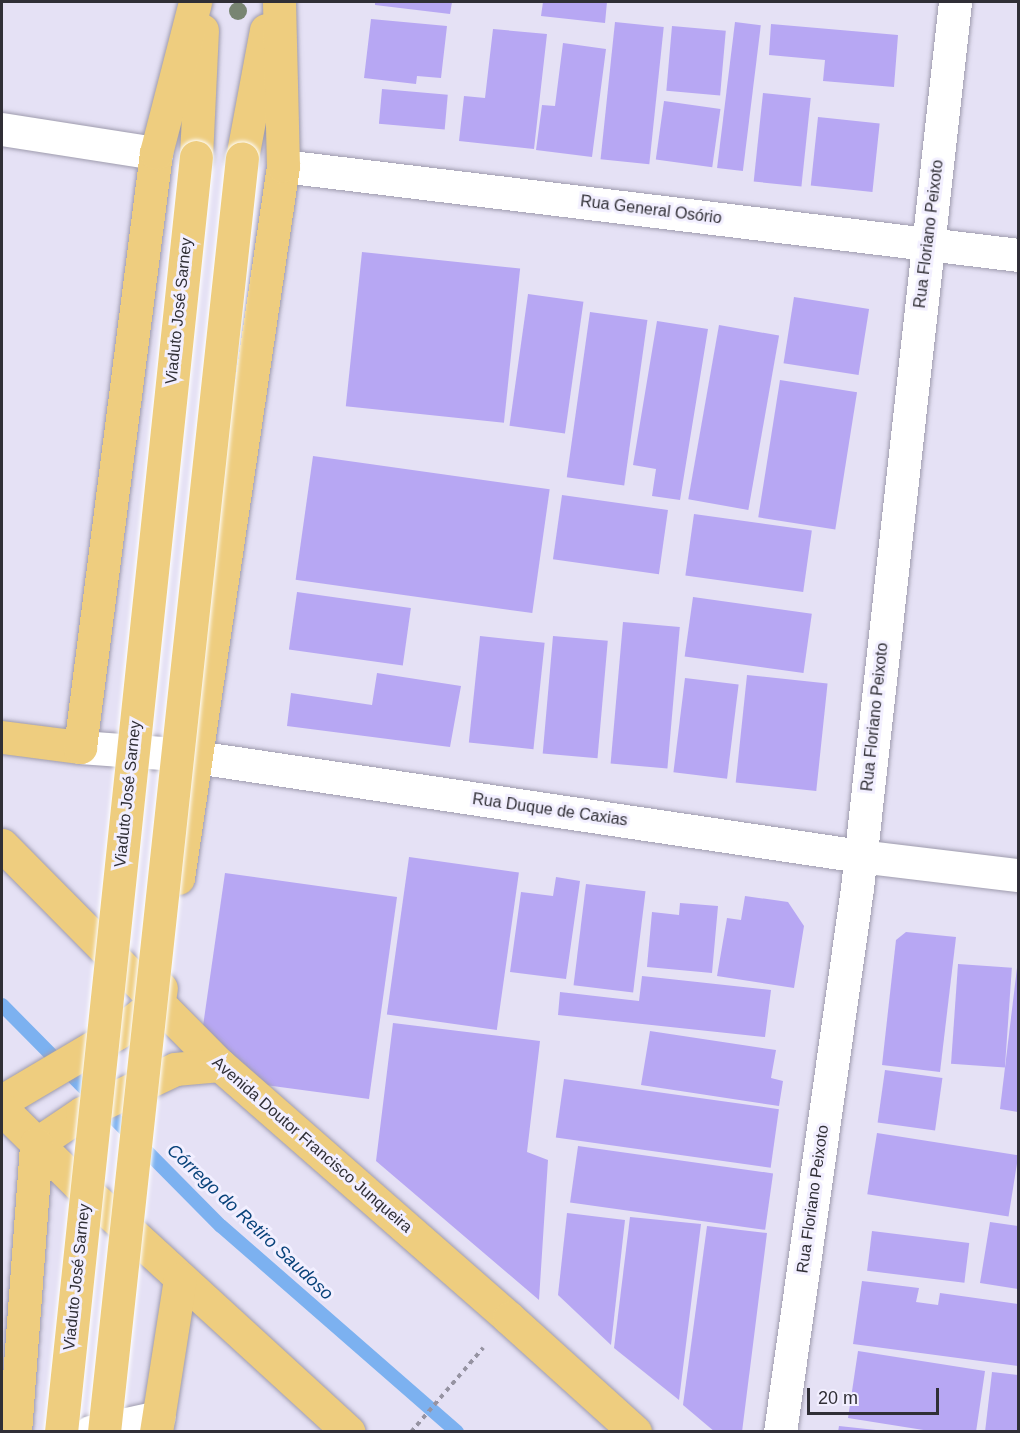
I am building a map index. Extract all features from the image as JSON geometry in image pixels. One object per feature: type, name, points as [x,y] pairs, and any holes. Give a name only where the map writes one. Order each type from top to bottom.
[{"type":"main road","points":[[2,737],[80,747],[156,153],[195,2]]},
{"type":"main road","name":"Viaduto José Sarney","points":[[61,1431],[196,157],[203,2]]},
{"type":"main road","points":[[104,1431],[242,158],[271,2]]},
{"type":"main road","points":[[2,1101],[117,1033],[159,1000],[198,758],[283,166],[279,2]]},
{"type":"main road","name":"Avenida Doutor Francisco Junqueira","points":[[2,845],[159,1000],[220,1065],[510,1318],[635,1431]]},
{"type":"main road","points":[[36,1144],[82,1113],[175,1068],[220,1065]]},
{"type":"main road","points":[[2,1109],[36,1144],[180,1279],[349,1431]]},
{"type":"main road","points":[[15,1431],[36,1144]]},
{"type":"main road","points":[[157,1424],[180,1279]]},
{"type":"street","name":"Rua Floriano Peixoto","points":[[780,1431],[860,856],[955,2]]},
{"type":"street","points":[[2,129],[156,153]]},
{"type":"street","name":"Rua General Osório","points":[[283,166],[1018,255]]},
{"type":"street","name":"Rua Duque de Caxias","points":[[80,747],[198,758],[860,856],[1018,875]]},
{"type":"street","points":[[90,1431],[157,1424]]},
{"type":"path","points":[[411,1431],[474,1359]]},
{"type":"building","points":[[375,2],[452,2],[450,14],[375,5]]},
{"type":"building","points":[[543,2],[607,2],[605,23],[541,16]]},
{"type":"building","points":[[371,19],[447,26],[441,78],[417,76],[416,84],[364,78]]},
{"type":"building","points":[[615,22],[664,27],[649,164],[601,159]]},
{"type":"building","points":[[735,22],[761,25],[743,171],[717,168]]},
{"type":"building","points":[[771,24],[898,35],[894,87],[823,81],[825,60],[769,55]]},
{"type":"building","points":[[672,26],[726,31],[720,95],[666,91]]},
{"type":"building","points":[[493,29],[547,34],[534,149],[459,141],[464,96],[485,98]]},
{"type":"building","points":[[563,43],[606,49],[592,157],[536,150],[542,105],[555,106]]},
{"type":"building","points":[[382,89],[448,95],[445,130],[379,124]]},
{"type":"building","points":[[763,93],[811,98],[801,187],[754,182]]},
{"type":"building","points":[[664,101],[720,109],[712,167],[656,159]]},
{"type":"building","points":[[818,117],[880,123],[872,192],[811,186]]},
{"type":"building","points":[[362,252],[520,269],[504,423],[346,406]]},
{"type":"building","points":[[528,294],[583,302],[565,433],[509,426]]},
{"type":"building","points":[[794,297],[869,309],[859,375],[784,363]]},
{"type":"building","points":[[590,312],[647,320],[624,485],[567,477]]},
{"type":"building","points":[[657,321],[708,329],[680,500],[652,496],[656,469],[633,465]]},
{"type":"building","points":[[719,325],[779,336],[748,510],[688,499]]},
{"type":"building","points":[[780,380],[857,392],[835,529],[758,517]]},
{"type":"building","points":[[313,456],[550,489],[532,613],[296,580]]},
{"type":"building","points":[[562,495],[668,510],[659,574],[553,559]]},
{"type":"building","points":[[694,514],[812,531],[803,592],[685,575]]},
{"type":"building","points":[[297,592],[411,608],[403,665],[289,649]]},
{"type":"building","points":[[693,597],[812,614],[803,673],[685,656]]},
{"type":"building","points":[[623,622],[680,627],[667,768],[611,763]]},
{"type":"building","points":[[480,636],[545,643],[533,749],[469,742]]},
{"type":"building","points":[[553,636],[608,641],[598,758],[543,754]]},
{"type":"building","points":[[377,673],[461,686],[450,747],[287,726],[291,693],[372,705]]},
{"type":"building","points":[[747,675],[828,683],[816,791],[736,782]]},
{"type":"building","points":[[685,678],[739,685],[727,779],[673,772]]},
{"type":"building","points":[[409,857],[519,872],[497,1030],[387,1014]]},
{"type":"building","points":[[225,873],[397,897],[369,1099],[242,1082],[201,1040]]},
{"type":"building","points":[[556,877],[580,881],[566,979],[510,972],[521,892],[553,896]]},
{"type":"building","points":[[586,884],[646,891],[633,993],[574,985]]},
{"type":"building","points":[[745,896],[788,902],[804,926],[794,988],[717,976],[727,918],[741,920]]},
{"type":"building","points":[[680,903],[718,906],[712,973],[647,967],[652,912],[679,915]]},
{"type":"building","points":[[906,932],[956,937],[940,1072],[882,1065],[896,940]]},
{"type":"building","points":[[958,964],[1012,968],[1005,1068],[951,1064]]},
{"type":"building","points":[[1018,968],[1018,1112],[1000,1109]]},
{"type":"building","points":[[642,976],[771,990],[765,1037],[558,1015],[560,992],[639,1001]]},
{"type":"building","points":[[393,1023],[540,1041],[527,1152],[548,1160],[539,1300],[376,1161]]},
{"type":"building","points":[[650,1031],[776,1050],[771,1078],[783,1081],[779,1106],[641,1085]]},
{"type":"building","points":[[885,1070],[942,1078],[935,1131],[878,1122]]},
{"type":"building","points":[[564,1079],[779,1109],[771,1168],[556,1137]]},
{"type":"building","points":[[877,1133],[1018,1155],[1009,1217],[867,1194]]},
{"type":"building","points":[[578,1146],[773,1173],[765,1230],[570,1202]]},
{"type":"building","points":[[567,1213],[625,1220],[611,1345],[558,1295]]},
{"type":"building","points":[[630,1217],[701,1224],[679,1400],[614,1348]]},
{"type":"building","points":[[990,1222],[1018,1226],[1018,1289],[980,1283]]},
{"type":"building","points":[[707,1226],[767,1233],[742,1432],[715,1432],[683,1405]]},
{"type":"building","points":[[872,1231],[969,1243],[964,1283],[867,1271]]},
{"type":"building","points":[[862,1281],[919,1288],[916,1302],[938,1305],[940,1293],[1018,1304],[1018,1366],[853,1344]]},
{"type":"building","points":[[858,1351],[985,1371],[976,1432],[936,1432],[848,1418]]},
{"type":"building","points":[[992,1372],[1018,1375],[1018,1432],[985,1432]]},
{"type":"building","points":[[839,1426],[876,1430],[876,1432],[838,1432]]},
{"type":"waterway","name":"Córrego do Retiro Saudoso","points":[[2,1005],[221,1226],[457,1432]]}]
